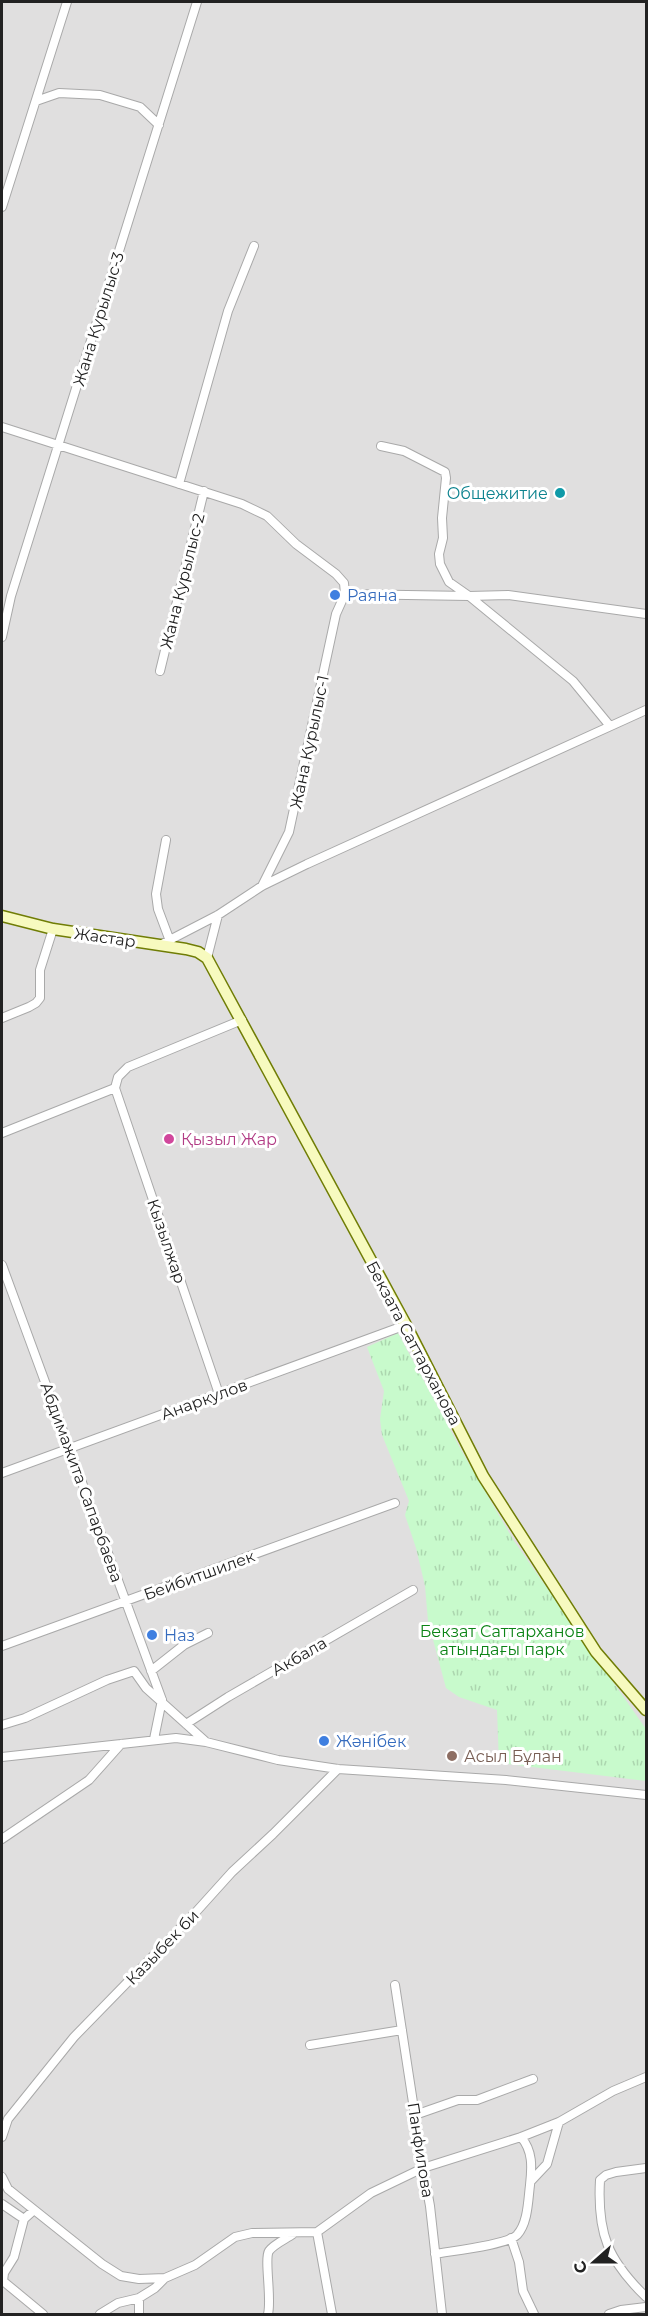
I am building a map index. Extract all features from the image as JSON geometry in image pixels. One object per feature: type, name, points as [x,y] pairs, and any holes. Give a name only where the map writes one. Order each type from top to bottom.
[{"type":"street","points":[[2,207],[67,2]]},
{"type":"street","name":"Жана Курылыс-3","points":[[2,637],[11,596],[197,2]]},
{"type":"street","points":[[36,101],[59,93],[100,95],[140,107],[159,125]]},
{"type":"street","points":[[179,484],[228,311],[254,246]]},
{"type":"street","points":[[2,427],[204,491],[267,516],[296,544],[336,574],[344,583],[345,594],[508,595],[646,614]]},
{"type":"street","points":[[381,446],[404,451],[445,472],[443,538],[439,554],[440,564],[449,582],[573,681],[610,726]]},
{"type":"street","name":"Жана Курылыс-2","points":[[160,671],[204,491]]},
{"type":"street","name":"Жана Курылыс-1","points":[[262,886],[289,832],[336,614],[345,594]]},
{"type":"street","points":[[166,840],[156,894],[165,943],[218,915],[262,886],[646,710]]},
{"type":"street","points":[[207,958],[218,915]]},
{"type":"street","name":"Жастар","points":[[2,916],[53,930],[165,943],[198,952],[207,958]]},
{"type":"street","points":[[2,1018],[29,1007],[40,998],[40,970],[53,930]]},
{"type":"street","name":"Бекзата Саттарханова","points":[[207,958],[406,1325],[483,1476],[596,1652],[646,1710]]},
{"type":"street","points":[[2,1133],[115,1088],[118,1077],[128,1066],[242,1020]]},
{"type":"street","name":"Кызылжар","points":[[115,1088],[219,1394]]},
{"type":"street","name":"Абдимажита Сапарбаева","points":[[2,1265],[162,1700]]},
{"type":"street","name":"Анаркулов","points":[[2,1473],[406,1325]]},
{"type":"street","name":"Бейбитшилек","points":[[2,1646],[395,1503]]},
{"type":"street","name":"Акбала","points":[[186,1724],[228,1697],[413,1590]]},
{"type":"street","points":[[151,1671],[184,1645],[208,1633]]},
{"type":"street","points":[[2,1725],[25,1718],[134,1671],[146,1688],[206,1742]]},
{"type":"street","points":[[154,1739],[162,1700]]},
{"type":"street","points":[[2,1757],[176,1738],[206,1742],[278,1760],[338,1769],[506,1780],[646,1795]]},
{"type":"street","points":[[2,1839],[89,1780],[122,1744]]},
{"type":"street","name":"Казыбек би","points":[[2,2137],[9,2119],[74,2037],[232,1872],[338,1769]]},
{"type":"street","name":"Панфилова","points":[[395,1985],[430,2206],[442,2314]]},
{"type":"street","points":[[310,2044],[402,2030]]},
{"type":"street","points":[[2,2178],[8,2189],[102,2264],[121,2276],[139,2279],[165,2278],[195,2265],[234,2237],[261,2232],[317,2232],[371,2193],[423,2168],[521,2137],[559,2122],[613,2091],[646,2077]]},
{"type":"street","points":[[415,2115],[458,2100],[477,2100],[533,2079]]},
{"type":"street","points":[[531,2181],[547,2164],[559,2122]]},
{"type":"street","points":[[435,2254],[517,2235],[526,2214],[531,2181],[531,2151],[521,2137]]},
{"type":"street","points":[[646,2168],[606,2175],[600,2180],[599,2202],[601,2229],[608,2248],[621,2271],[646,2297]]},
{"type":"street","points":[[2,2204],[24,2219]]},
{"type":"street","points":[[34,2210],[24,2219],[14,2257],[4,2273],[3,2281],[43,2314]]},
{"type":"street","points":[[317,2232],[332,2314]]},
{"type":"street","points":[[268,2314],[270,2279],[267,2255],[270,2249],[295,2233]]},
{"type":"street","points":[[511,2238],[519,2262],[523,2291],[534,2314]]},
{"type":"street","points":[[100,2314],[118,2303],[140,2298],[165,2278]]},
{"type":"street","points":[[139,2314],[140,2298]]},
{"type":"street","points":[[609,2314],[646,2307]]},
{"type":"shaded area","points":[[2,2],[646,2],[646,2314],[2,2314]]},
{"type":"green space","name":"Бекзат Саттарханов атындағы парк","points":[[398,1333],[465,1457],[514,1541],[646,1729],[646,1781],[499,1763],[497,1710],[459,1697],[446,1688],[428,1621],[425,1586],[416,1548],[405,1515],[409,1501],[382,1435],[380,1419],[384,1391],[367,1347]]},
{"type":"place","name":"Общежитие","points":[[560,493]]},
{"type":"place","name":"Раяна","points":[[335,595]]},
{"type":"place","name":"Қызыл Жар","points":[[169,1139]]},
{"type":"place","name":"Наз","points":[[152,1635]]},
{"type":"place","name":"Жәнібек","points":[[324,1741]]},
{"type":"place","name":"Асыл Бұлан","points":[[452,1756]]}]
